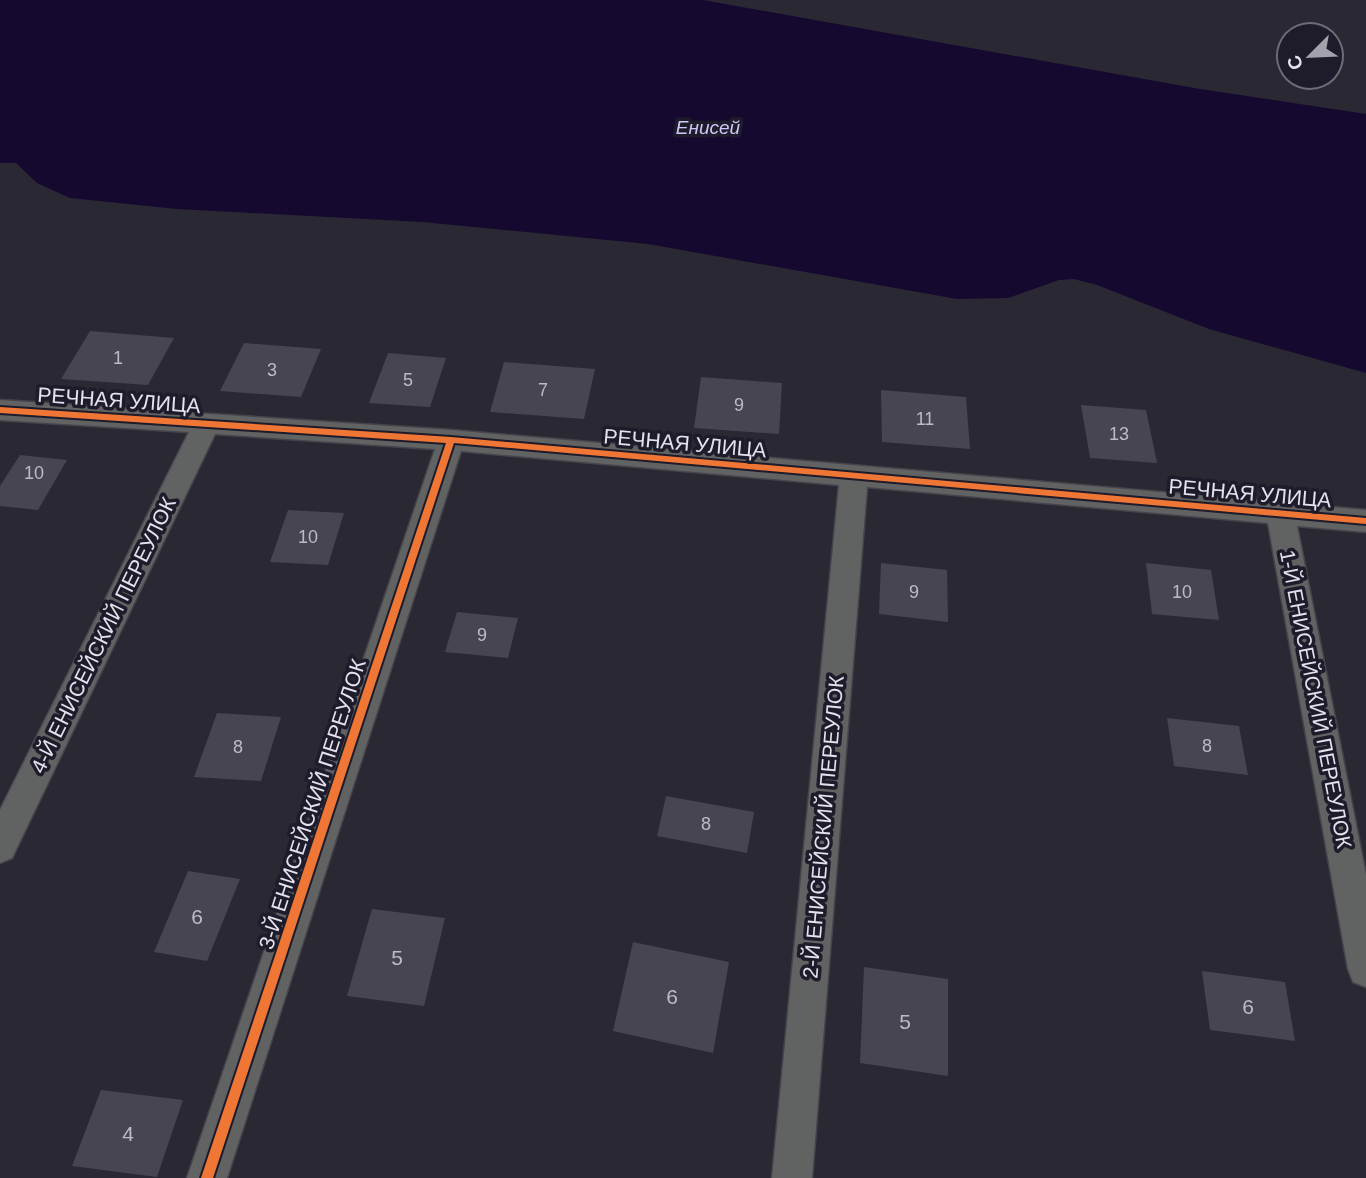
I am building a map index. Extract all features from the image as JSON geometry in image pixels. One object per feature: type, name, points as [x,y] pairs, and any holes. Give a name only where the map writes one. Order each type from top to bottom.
[{"type":"street","name":"РЕЧНАЯ УЛИЦА","points":[[0,410],[452,440],[1366,521]]},
{"type":"street","name":"4-Й ЕНИСЕЙСКИЙ ПЕРЕУЛОК","points":[[0,846],[206,424]]},
{"type":"street","name":"3-Й ЕНИСЕЙСКИЙ ПЕРЕУЛОК","points":[[207,1178],[452,440]]},
{"type":"street","name":"2-Й ЕНИСЕЙСКИЙ ПЕРЕУЛОК","points":[[792,1178],[853,475]]},
{"type":"street","name":"1-Й ЕНИСЕЙСКИЙ ПЕРЕУЛОК","points":[[1280,512],[1357,874],[1366,969]]},
{"type":"water","name":"Енисей","points":[[0,0],[703,0],[1200,89],[1366,114],[1366,373],[1209,329],[1097,285],[1074,279],[1059,280],[1008,298],[957,299],[648,244],[422,222],[177,209],[70,198],[37,183],[16,163],[0,163]]},
{"type":"building","points":[[90,331],[174,338],[148,385],[61,379]]},
{"type":"building","points":[[244,343],[321,349],[301,397],[220,391]]},
{"type":"building","points":[[388,353],[446,358],[430,407],[369,403]]},
{"type":"building","points":[[504,362],[595,369],[584,419],[490,412]]},
{"type":"building","points":[[701,377],[782,383],[779,434],[694,428]]},
{"type":"building","points":[[881,390],[966,397],[970,449],[882,442]]},
{"type":"building","points":[[1081,405],[1146,410],[1157,463],[1090,458]]},
{"type":"building","points":[[20,455],[67,460],[38,510],[0,506],[0,486]]},
{"type":"building","points":[[288,510],[344,513],[328,565],[270,562]]},
{"type":"building","points":[[881,563],[947,570],[948,622],[879,614]]},
{"type":"building","points":[[1146,563],[1211,570],[1219,620],[1152,614]]},
{"type":"building","points":[[457,612],[518,618],[508,658],[445,652]]},
{"type":"building","points":[[217,713],[281,717],[261,781],[194,777]]},
{"type":"building","points":[[1167,718],[1239,726],[1248,775],[1174,766]]},
{"type":"building","points":[[666,796],[754,812],[747,853],[657,836]]},
{"type":"building","points":[[188,871],[240,879],[207,961],[154,952]]},
{"type":"building","points":[[372,909],[445,918],[424,1006],[347,996]]},
{"type":"building","points":[[633,942],[729,962],[713,1053],[613,1031]]},
{"type":"building","points":[[864,967],[948,979],[948,1076],[860,1063]]},
{"type":"building","points":[[1202,971],[1285,982],[1295,1041],[1210,1030]]},
{"type":"building","points":[[101,1090],[183,1100],[157,1177],[72,1166]]},
{"type":"cycle path","points":[[0,410],[451,440],[1366,521]]},
{"type":"cycle path","points":[[207,1178],[451,440]]}]
